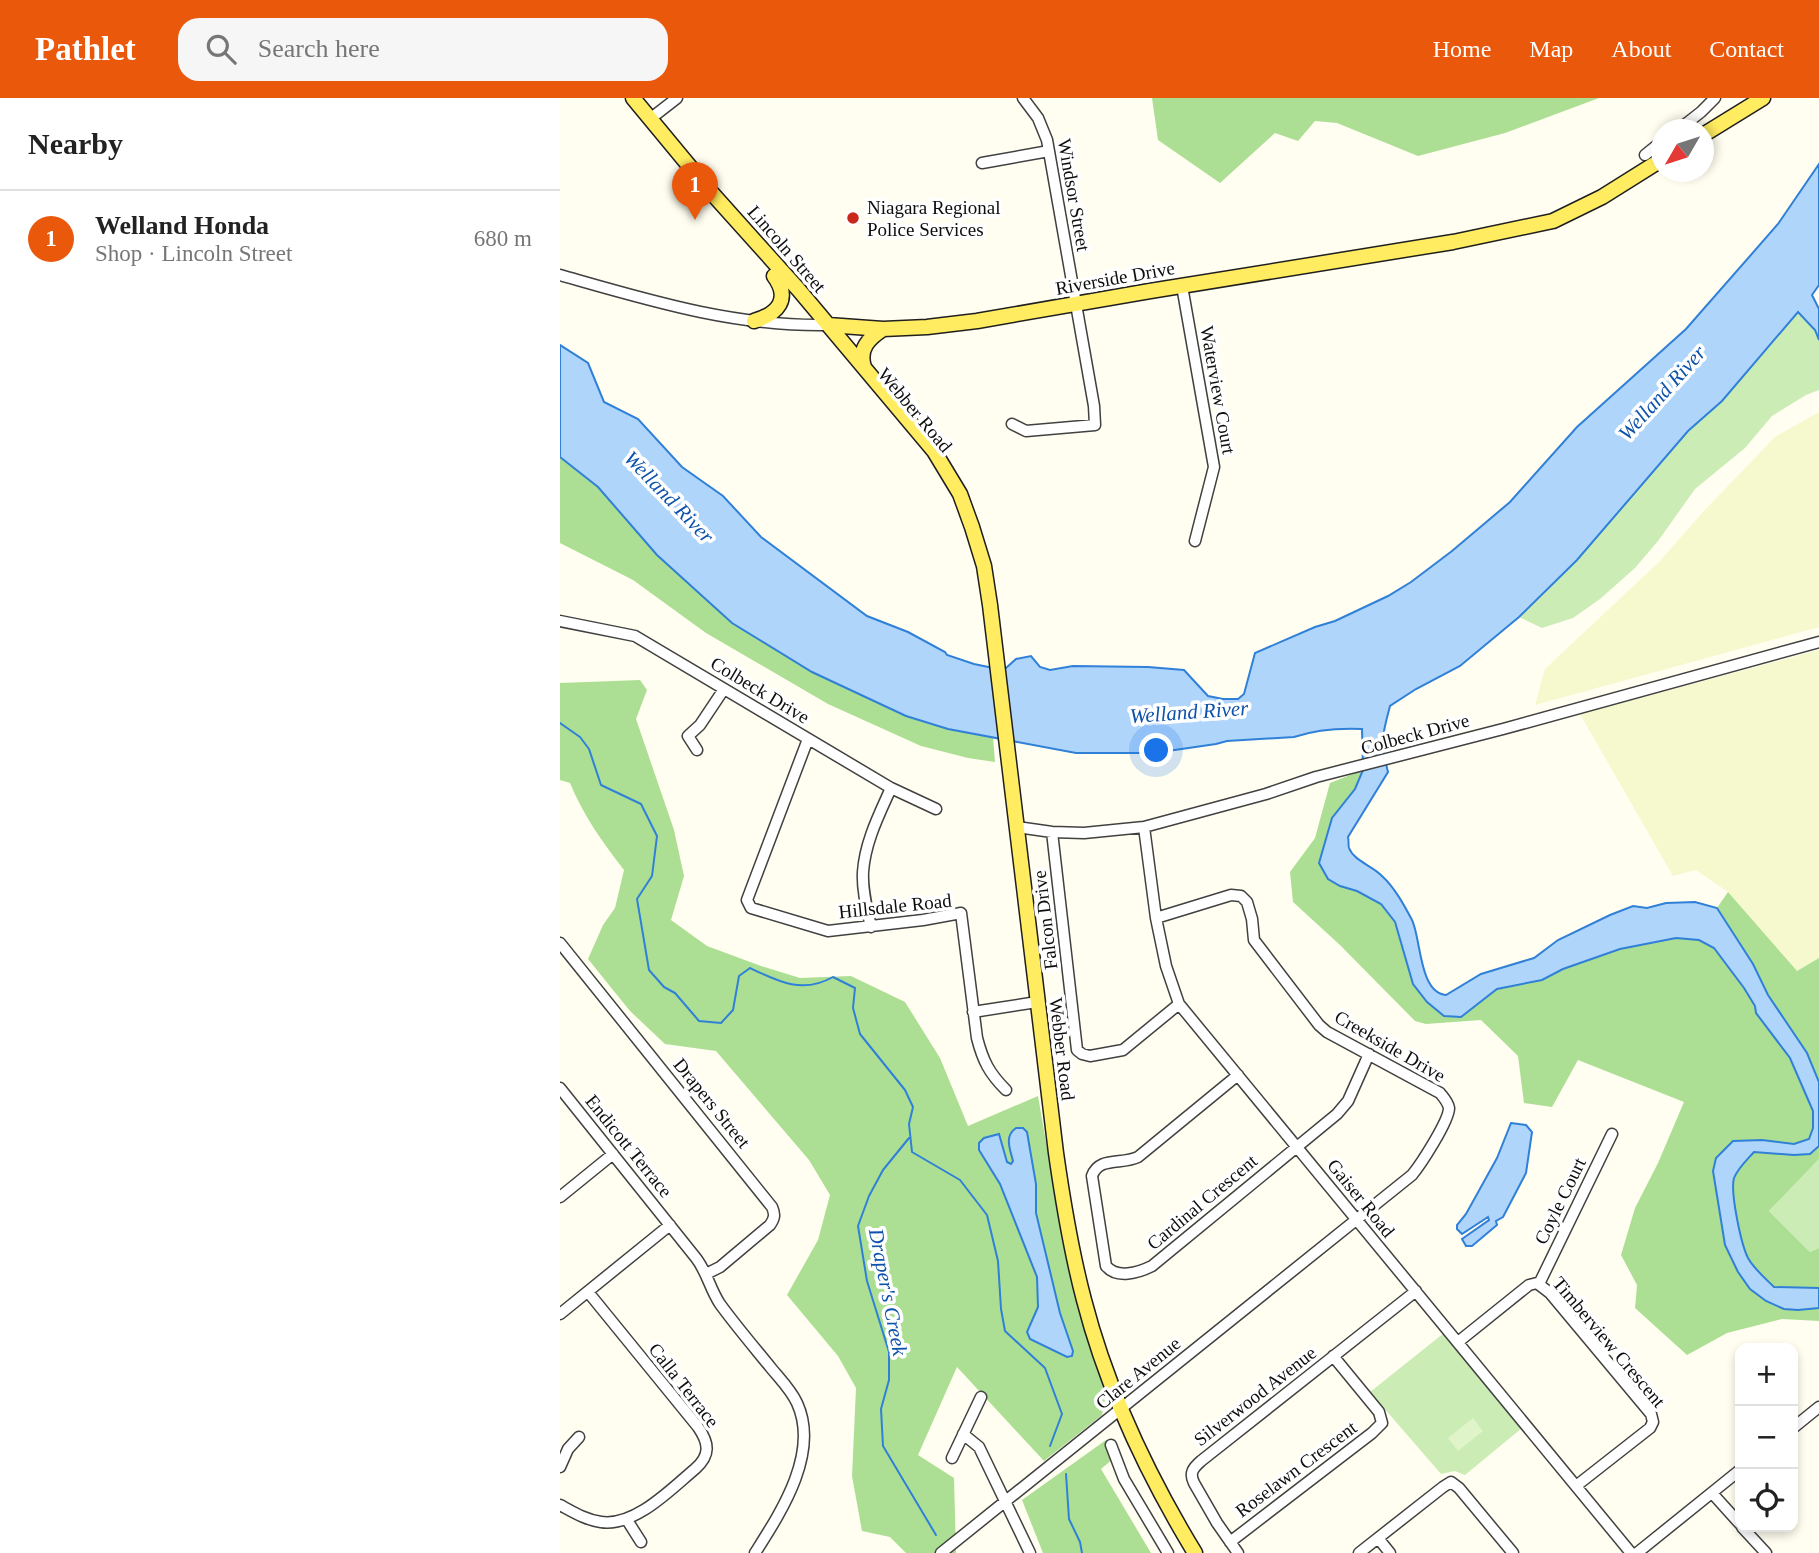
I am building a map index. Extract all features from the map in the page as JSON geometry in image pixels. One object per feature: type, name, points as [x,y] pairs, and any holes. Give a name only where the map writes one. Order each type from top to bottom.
[{"type":"main road","name":"Lincoln Street","points":[[633,98],[716,199],[799,289],[823,325]]},
{"type":"main road","points":[[1714,128],[1762,98]]},
{"type":"main road","name":"Riverside Drive","points":[[823,325],[883,329],[977,321],[1453,242],[1553,221],[1602,197],[1651,166]]},
{"type":"main road","name":"Lincoln Street","points":[[716,199],[774,276],[823,325]]},
{"type":"main road","points":[[754,321],[769,316],[778,307],[780,288],[774,276]]},
{"type":"main road","name":"Webber Road","points":[[823,325],[866,370],[934,451],[960,494],[984,566],[1056,1153],[1068,1228],[1084,1301],[1121,1409],[1161,1494],[1195,1553]]},
{"type":"main road","name":"Webber Road","points":[[823,325],[932,460],[957,497],[972,527]]},
{"type":"main road","points":[[866,370],[862,359],[864,347],[872,336],[883,329]]},
{"type":"street","points":[[650,119],[677,98]]},
{"type":"street","name":"Windsor Street","points":[[1012,424],[1026,431],[1095,425],[1094,406],[1044,128],[1023,98]]},
{"type":"street","points":[[1692,119],[1715,98]]},
{"type":"street","points":[[1645,155],[1651,150]]},
{"type":"street","points":[[982,163],[1049,151]]},
{"type":"street","name":"Riverside Drive","points":[[560,275],[689,310],[754,321],[823,325]]},
{"type":"street","name":"Waterview Court","points":[[1182,286],[1214,467],[1195,541]]},
{"type":"street","name":"Colbeck Drive","points":[[560,621],[635,636],[891,788],[936,809]]},
{"type":"street","name":"Colbeck Drive","points":[[1017,828],[1084,833],[1144,827],[1819,642]]},
{"type":"street","points":[[698,750],[688,736],[700,725],[724,689]]},
{"type":"street","name":"Hillsdale Road","points":[[808,739],[747,900],[748,905],[766,914],[828,931],[961,913],[977,1038],[984,1063],[993,1078],[1006,1090]]},
{"type":"street","points":[[871,927],[865,899],[865,857],[872,832],[891,788]]},
{"type":"street","name":"Gaiser Road","points":[[1144,827],[1156,918],[1166,966],[1179,1004],[1631,1553]]},
{"type":"street","name":"Falcon Drive","points":[[1052,832],[1077,1050],[1090,1056],[1123,1050],[1179,1004]]},
{"type":"street","name":"Creekside Drive","points":[[1156,918],[1231,895],[1241,896],[1247,902],[1254,940],[1311,1016],[1327,1032],[1440,1093],[1448,1105],[1447,1116],[1419,1167],[1357,1220]]},
{"type":"street","name":"Drapers Street","points":[[561,946],[775,1213],[770,1225],[720,1266],[706,1274]]},
{"type":"street","points":[[973,1012],[1037,1002]]},
{"type":"street","points":[[1297,1147],[1348,1101],[1369,1054]]},
{"type":"street","name":"Cardinal Crescent","points":[[1238,1075],[1138,1157],[1099,1165],[1094,1170],[1092,1176],[1106,1266],[1110,1271],[1138,1273],[1152,1266],[1297,1147]]},
{"type":"street","name":"Endicott Terrace","points":[[560,1088],[696,1258],[714,1295],[791,1393],[802,1419],[802,1452],[790,1493],[778,1518],[755,1553]]},
{"type":"street","name":"Coyle Court","points":[[1539,1284],[1612,1134]]},
{"type":"street","points":[[560,1197],[613,1154]]},
{"type":"street","name":"Clare Avenue","points":[[941,1553],[1357,1220]]},
{"type":"street","points":[[560,1314],[670,1225]]},
{"type":"street","name":"Timberview Crescent","points":[[1458,1342],[1529,1285],[1539,1284],[1550,1293],[1651,1414],[1653,1422],[1650,1428],[1576,1486]]},
{"type":"street","name":"Silverwood Avenue","points":[[1238,1553],[1194,1483],[1191,1476],[1196,1465],[1416,1291]]},
{"type":"street","name":"Calla Terrace","points":[[587,1292],[707,1441],[707,1451],[700,1465],[627,1520]]},
{"type":"street","name":"Roselawn Crescent","points":[[1230,1542],[1382,1423],[1379,1412],[1333,1356]]},
{"type":"street","points":[[952,1458],[981,1396]]},
{"type":"street","points":[[1798,1424],[1819,1407]]},
{"type":"street","points":[[963,1434],[979,1447],[1030,1553]]},
{"type":"street","points":[[560,1466],[568,1449],[579,1437]]},
{"type":"street","points":[[1111,1444],[1124,1479],[1168,1553]]},
{"type":"street","points":[[1637,1553],[1735,1474]]},
{"type":"street","points":[[1359,1553],[1451,1482],[1459,1488],[1506,1550]]},
{"type":"street","points":[[1712,1493],[1735,1519]]},
{"type":"street","points":[[560,1505],[596,1521],[611,1523],[627,1520],[641,1542]]},
{"type":"street","points":[[1747,1532],[1766,1553]]},
{"type":"street","points":[[1378,1538],[1390,1553]]},
{"type":"green space","points":[[1152,98],[1599,98],[1505,133],[1418,156],[1337,123],[1315,121],[1298,141],[1275,133],[1220,183],[1158,140]]},
{"type":"green space","points":[[1798,311],[1815,330],[1819,340],[1819,390],[1772,416],[1745,448],[1695,489],[1635,568],[1600,599],[1573,618],[1542,628],[1519,617],[1577,560],[1688,431],[1722,401]]},
{"type":"green space","points":[[1819,412],[1819,627],[1535,705],[1545,669],[1659,562],[1775,437]]},
{"type":"green space","points":[[560,457],[598,487],[657,555],[732,623],[948,729],[993,737],[995,762],[921,746],[828,704],[706,633],[633,580],[560,543]]},
{"type":"green space","points":[[1819,650],[1819,958],[1797,971],[1728,892],[1696,870],[1673,876],[1580,714]]},
{"type":"green space","points":[[640,680],[647,690],[636,719],[674,830],[684,876],[671,920],[707,946],[761,966],[800,978],[851,976],[905,1002],[940,1058],[968,1126],[1038,1096],[1064,1246],[1082,1321],[1106,1393],[1102,1415],[1044,1461],[957,1367],[918,1455],[954,1478],[956,1553],[906,1553],[890,1537],[862,1531],[852,1476],[856,1388],[838,1356],[787,1295],[818,1240],[830,1195],[809,1160],[716,1051],[665,1044],[630,1011],[588,959],[603,925],[615,908],[624,870],[594,828],[570,783],[560,780],[560,683]]},
{"type":"green space","points":[[1363,770],[1355,789],[1332,818],[1320,864],[1328,879],[1381,904],[1394,922],[1413,984],[1461,1017],[1497,989],[1542,980],[1563,969],[1620,949],[1676,938],[1699,940],[1715,948],[1744,988],[1755,1006],[1756,1013],[1790,1058],[1813,1112],[1813,1128],[1809,1139],[1794,1144],[1763,1140],[1716,1158],[1738,1272],[1750,1290],[1766,1301],[1798,1310],[1819,1308],[1819,1321],[1782,1319],[1727,1333],[1687,1355],[1635,1308],[1637,1285],[1621,1255],[1635,1208],[1684,1102],[1578,1060],[1552,1107],[1524,1103],[1518,1056],[1481,1020],[1426,1024],[1415,1021],[1293,902],[1290,872],[1315,838],[1330,783]]},
{"type":"green space","points":[[1728,892],[1797,971],[1819,958],[1819,1082],[1807,1053],[1768,995],[1753,964],[1717,908]]},
{"type":"green space","points":[[1819,1146],[1819,1159],[1769,1211],[1810,1252],[1819,1248],[1819,1288],[1774,1287],[1753,1266],[1745,1252],[1735,1206],[1734,1178],[1754,1152],[1810,1154]]},
{"type":"green space","points":[[1819,1159],[1819,1248],[1810,1252],[1769,1211]]},
{"type":"green space","points":[[1444,1333],[1522,1428],[1465,1475],[1455,1471],[1441,1474],[1370,1392]]},
{"type":"green space","points":[[1473,1418],[1483,1431],[1458,1451],[1448,1438]]},
{"type":"green space","points":[[1106,1440],[1114,1458],[1101,1469],[1151,1553],[1043,1553],[1022,1500]]},
{"type":"water","name":"Welland River","points":[[1819,164],[1819,285],[1812,295],[1819,309],[1819,340],[1815,330],[1798,312],[1722,401],[1688,431],[1577,560],[1519,617],[1460,666],[1390,706],[1383,739],[1388,772],[1348,837],[1351,853],[1382,876],[1399,897],[1415,928],[1426,975],[1437,992],[1446,995],[1481,974],[1534,958],[1558,940],[1633,906],[1647,908],[1666,903],[1695,902],[1717,908],[1753,964],[1768,995],[1807,1053],[1819,1082],[1819,1146],[1810,1154],[1754,1152],[1734,1178],[1742,1242],[1751,1262],[1774,1287],[1819,1288],[1819,1308],[1784,1309],[1766,1301],[1750,1289],[1725,1245],[1713,1171],[1716,1158],[1733,1141],[1762,1140],[1794,1144],[1809,1139],[1813,1128],[1813,1111],[1790,1058],[1756,1013],[1755,1006],[1744,988],[1714,948],[1699,940],[1676,938],[1620,949],[1563,969],[1542,980],[1497,989],[1461,1017],[1444,1016],[1427,1002],[1413,984],[1395,922],[1381,904],[1328,879],[1319,863],[1332,818],[1355,789],[1363,770],[1362,729],[1227,741],[1154,753],[1076,753],[948,729],[906,716],[812,672],[732,623],[657,555],[598,487],[560,457],[560,345],[588,363],[604,402],[638,419],[682,467],[723,496],[761,537],[867,616],[908,632],[947,655],[974,664],[1006,668],[1016,659],[1031,656],[1040,667],[1050,670],[1073,666],[1184,670],[1208,696],[1238,699],[1244,694],[1255,653],[1335,621],[1388,596],[1452,551],[1510,502],[1577,427],[1686,329],[1778,224]]},
{"type":"water","points":[[1511,1123],[1526,1125],[1532,1132],[1526,1173],[1503,1217],[1496,1221],[1497,1225],[1472,1246],[1466,1246],[1462,1239],[1489,1220],[1488,1217],[1462,1234],[1457,1225],[1497,1158]]},
{"type":"water","points":[[1016,1128],[1023,1128],[1027,1132],[1036,1184],[1036,1213],[1060,1313],[1073,1351],[1072,1356],[1067,1357],[1030,1339],[1027,1332],[1038,1307],[1037,1277],[1000,1184],[979,1150],[979,1143],[984,1138],[999,1134],[1007,1162],[1011,1164],[1013,1161],[1009,1139]]},
{"type":"waterway","name":"Draper's Creek","points":[[560,723],[580,737],[589,749],[601,785],[641,804],[657,836],[652,876],[637,899],[649,970],[664,987],[675,993],[699,1021],[721,1023],[733,1010],[739,976],[750,968],[791,984],[811,985],[833,977],[855,988],[853,1008],[860,1034],[905,1090],[913,1107],[909,1124],[912,1152],[960,1180],[987,1215],[998,1261],[1005,1331],[1045,1368],[1062,1414],[1050,1446]]},
{"type":"waterway","name":"Draper's Creek","points":[[909,1138],[883,1170],[869,1196],[858,1226],[867,1281],[889,1352],[889,1380],[881,1409],[883,1446],[936,1535]]},
{"type":"waterway","name":"Draper's Creek","points":[[1066,1474],[1069,1519],[1082,1553]]},
{"type":"place","name":"Niagara Regional Police Services","points":[[853,218]]},
{"type":"place","name":"Welland Honda","points":[[695,220]]}]
